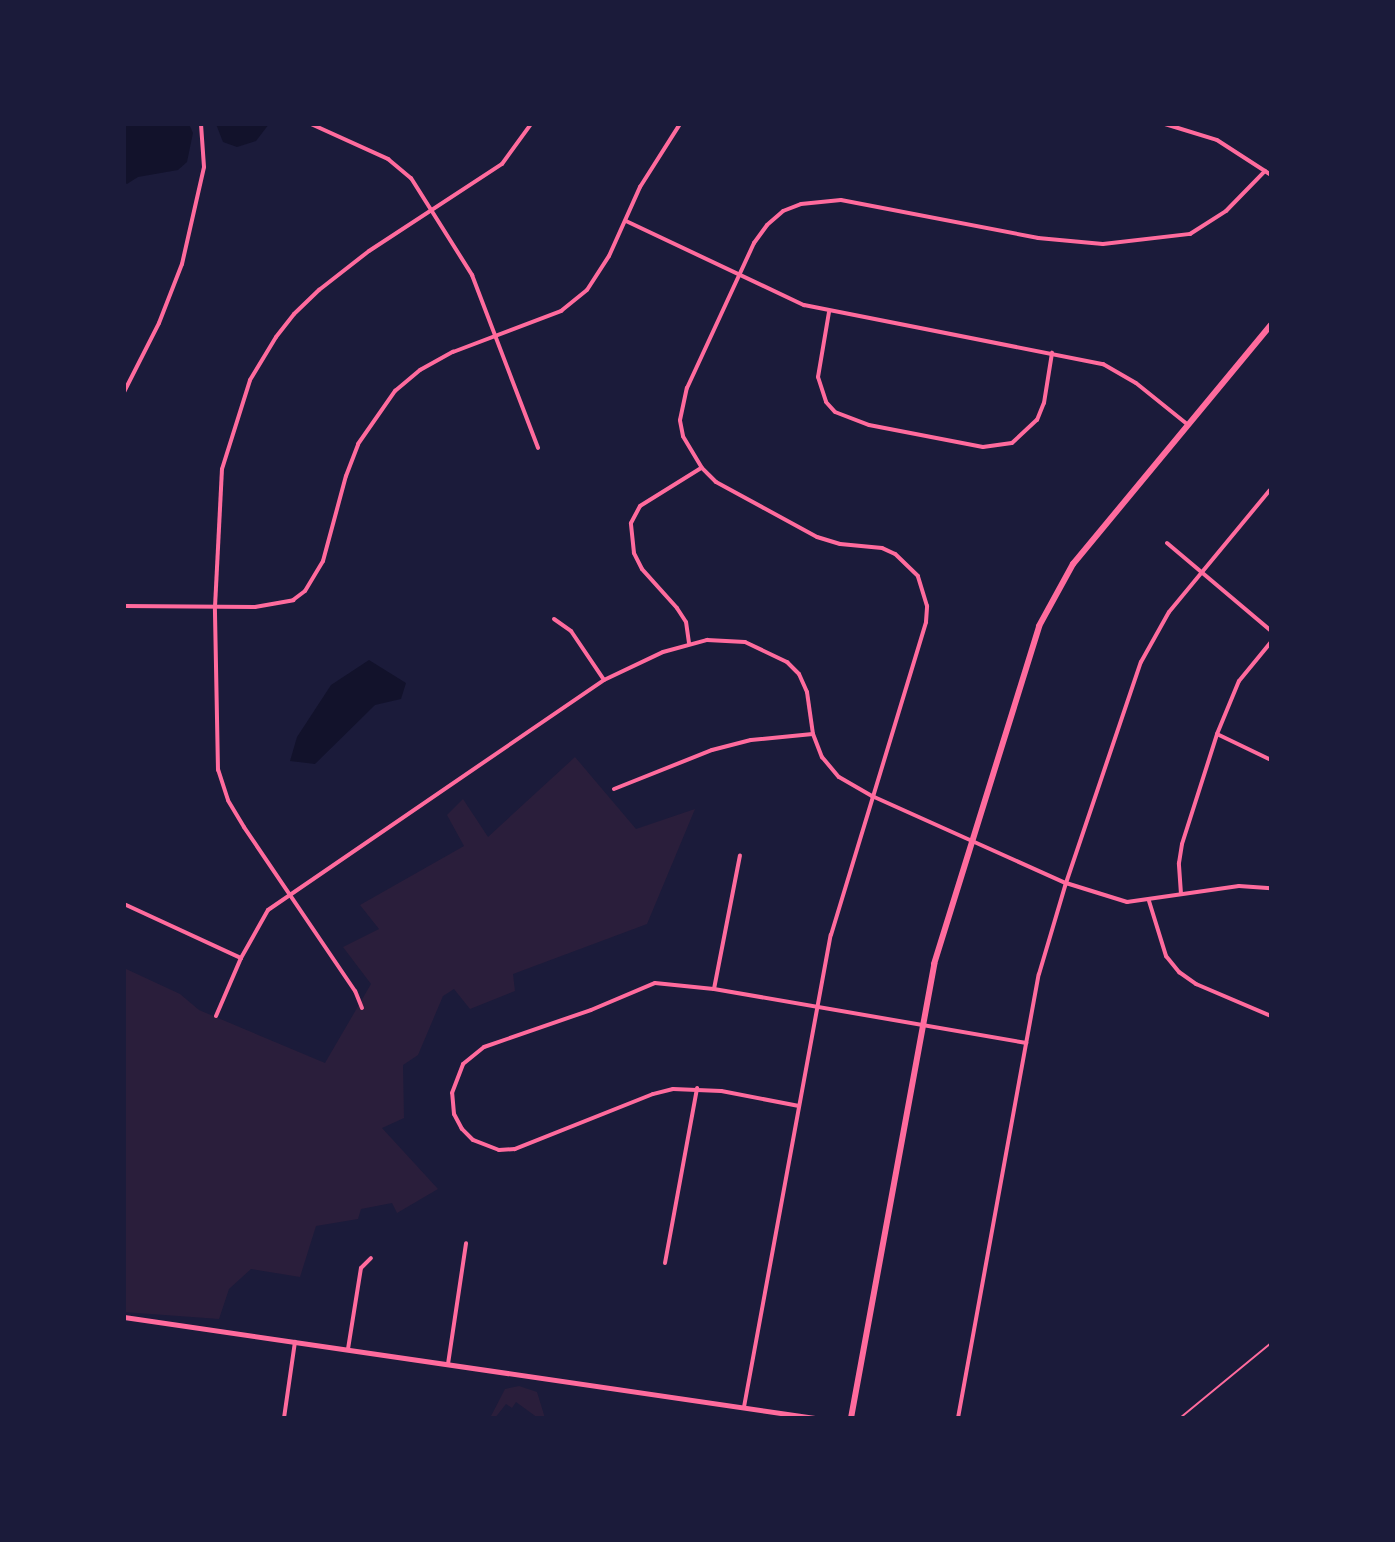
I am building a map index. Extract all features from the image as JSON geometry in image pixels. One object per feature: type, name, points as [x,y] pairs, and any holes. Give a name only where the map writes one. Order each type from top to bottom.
[{"type":"main road","points":[[851,1418],[934,964],[1025,664],[1056,592],[1073,564],[1271,325]]},
{"type":"street","points":[[124,392],[159,323],[182,264],[204,167],[201,124]]},
{"type":"street","points":[[311,124],[400,167],[460,253],[496,336],[538,448]]},
{"type":"street","points":[[362,1008],[355,991],[228,800],[218,770],[215,607],[222,469],[232,427],[250,380],[276,337],[319,290],[369,251],[432,213],[502,164],[531,124]]},
{"type":"street","points":[[124,606],[276,605],[305,591],[323,561],[346,476],[373,419],[395,391],[420,370],[453,352],[561,311],[587,290],[640,187],[680,124]]},
{"type":"street","points":[[1165,124],[1217,140],[1271,175]]},
{"type":"street","points":[[744,1407],[817,1008],[844,884],[926,622],[926,598],[918,576],[909,564],[882,548],[840,544],[799,529],[716,482],[702,468],[683,436],[681,406],[739,275],[767,225],[783,211],[820,199],[1072,243],[1103,244],[1190,234],[1226,211],[1265,171]]},
{"type":"street","points":[[625,221],[789,299],[829,312],[1103,364],[1121,372],[1187,424]]},
{"type":"street","points":[[829,312],[818,377],[826,402],[835,412],[848,420],[969,444],[997,447],[1012,443],[1025,434],[1037,420],[1044,403],[1052,353]]},
{"type":"street","points":[[689,643],[686,622],[642,569],[634,553],[631,523],[640,506],[702,468]]},
{"type":"street","points":[[958,1418],[1039,974],[1066,883],[1141,662],[1169,612],[1270,490]]},
{"type":"street","points":[[1167,543],[1271,631]]},
{"type":"street","points":[[554,619],[571,631],[604,680]]},
{"type":"street","points":[[216,1016],[241,958],[268,910],[604,680],[689,643],[723,639],[745,642],[776,654],[799,674],[812,710],[813,734],[830,769],[872,796],[1066,883],[1127,902],[1239,886],[1271,888]]},
{"type":"street","points":[[1181,894],[1179,863],[1182,844],[1217,734],[1239,681],[1271,642]]},
{"type":"street","points":[[614,789],[712,750],[751,740],[813,734]]},
{"type":"street","points":[[1217,734],[1271,760]]},
{"type":"street","points":[[714,989],[740,855]]},
{"type":"street","points":[[1149,901],[1166,956],[1179,972],[1196,984],[1271,1016]]},
{"type":"street","points":[[124,904],[241,958]]},
{"type":"street","points":[[799,1106],[697,1088],[653,1094],[515,1149],[499,1150],[473,1140],[462,1129],[454,1114],[452,1093],[463,1064],[484,1047],[591,1010],[641,986],[668,982],[923,1028],[1026,1043]]},
{"type":"street","points":[[665,1263],[697,1088]]},
{"type":"street","points":[[448,1364],[466,1243]]},
{"type":"street","points":[[348,1349],[361,1268],[371,1258]]},
{"type":"street","points":[[124,1317],[815,1418]]},
{"type":"street","points":[[284,1418],[295,1342]]},
{"type":"path","points":[[1180,1418],[1271,1343]]},
{"type":"shaded area","points":[[128,124],[189,124],[193,133],[187,162],[178,170],[138,177],[127,184],[124,182],[124,127]]},
{"type":"shaded area","points":[[216,124],[269,124],[256,141],[237,147],[223,142]]},
{"type":"shaded area","points":[[369,660],[406,683],[401,699],[375,705],[315,764],[290,761],[297,737],[331,685]]},
{"type":"shaded area","points":[[575,757],[636,829],[695,809],[647,924],[513,974],[515,991],[470,1009],[454,989],[443,996],[418,1055],[403,1065],[404,1118],[382,1128],[438,1189],[397,1213],[392,1203],[361,1209],[358,1219],[316,1226],[300,1277],[251,1269],[229,1289],[219,1319],[124,1312],[124,968],[180,994],[199,1010],[325,1063],[371,984],[343,947],[379,929],[360,905],[464,846],[447,815],[463,799],[488,837]]},
{"type":"shaded area","points":[[519,1386],[537,1392],[545,1418],[538,1418],[516,1402],[512,1408],[506,1404],[495,1418],[490,1418],[505,1389]]}]
